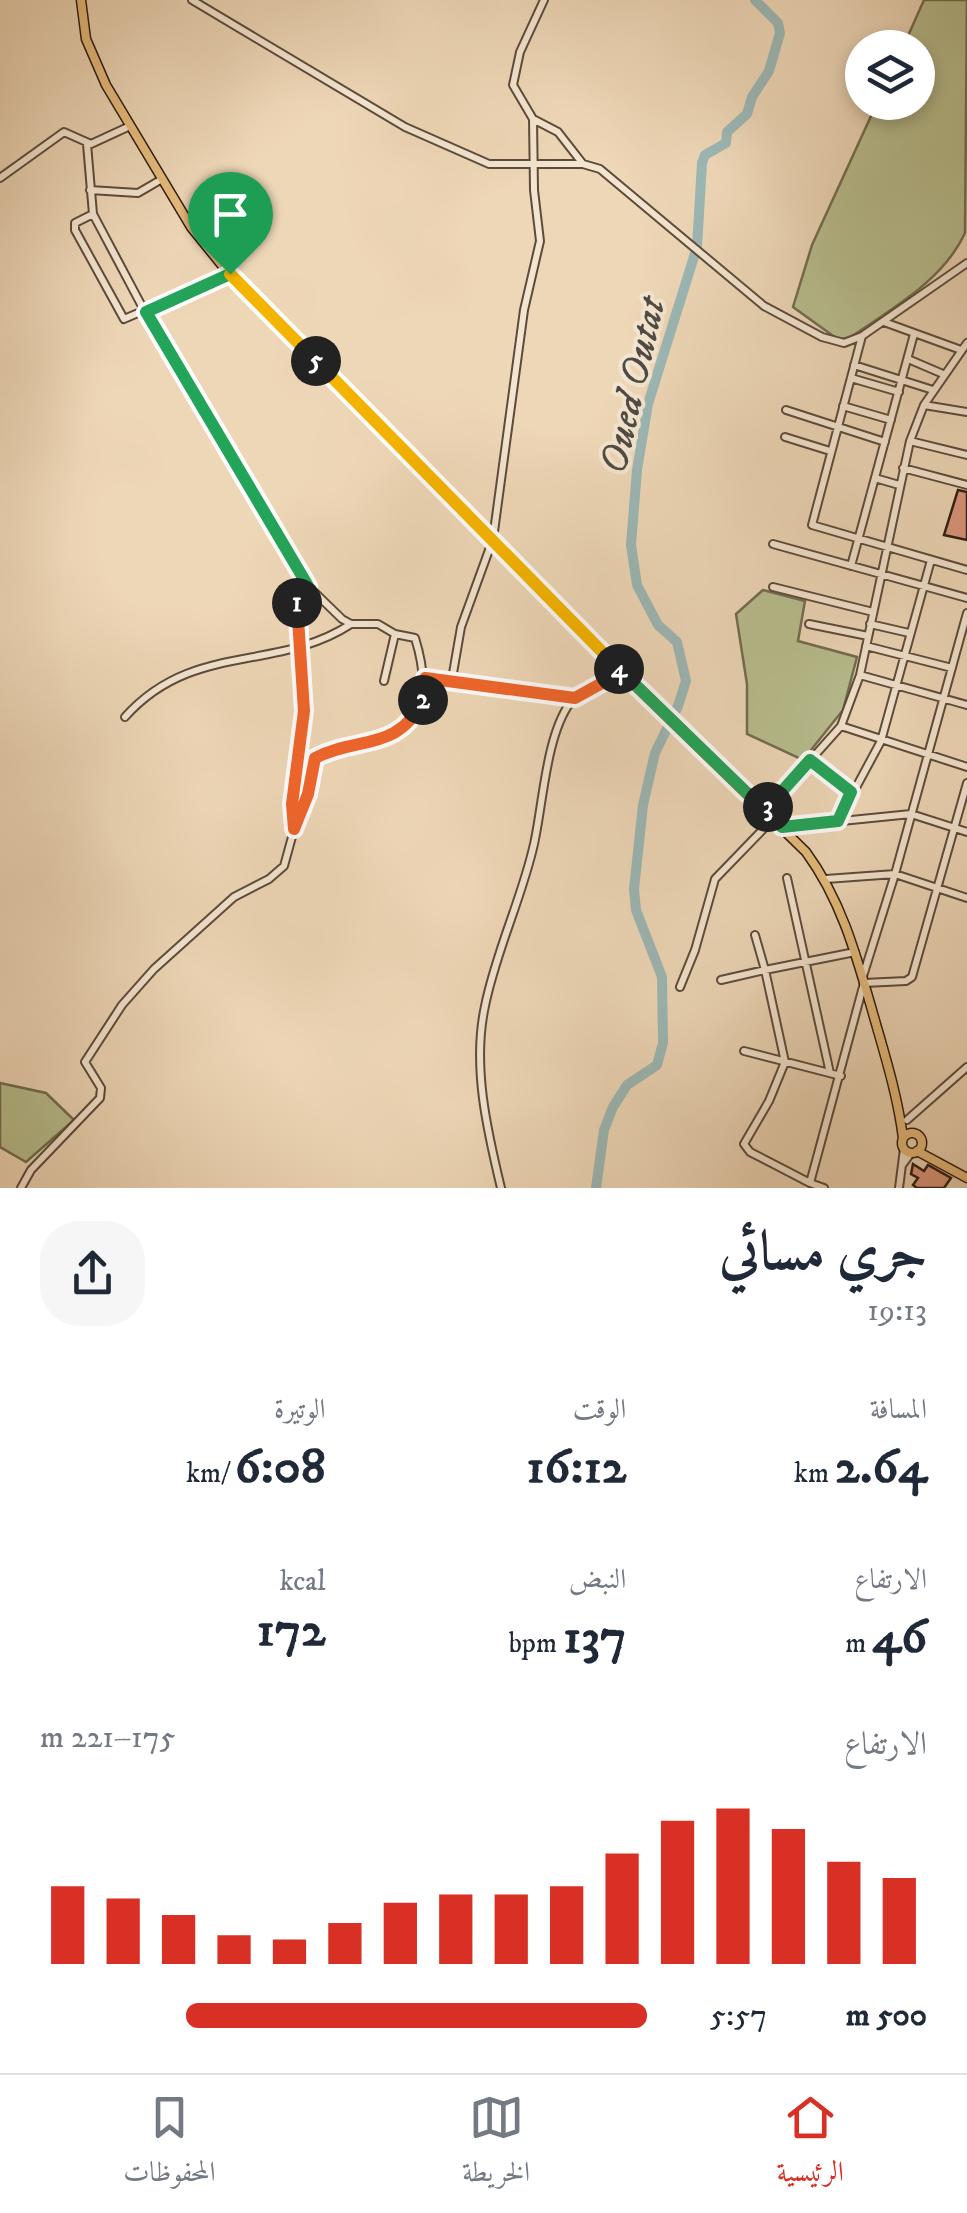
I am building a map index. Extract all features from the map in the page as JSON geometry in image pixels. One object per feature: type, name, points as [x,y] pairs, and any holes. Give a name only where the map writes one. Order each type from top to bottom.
[{"type":"main road","points":[[81,0],[86,39],[95,62],[191,227],[230,274],[622,672],[782,827],[826,878],[842,908],[899,1106],[903,1138],[914,1149],[967,1178]]},
{"type":"main road","points":[[899,1106],[914,1133],[914,1149]]},
{"type":"main road","points":[[903,1138],[914,1133]]},
{"type":"street","points":[[192,0],[405,127],[489,164],[583,164],[600,169],[764,306],[807,330],[839,342],[862,336],[967,263]]},
{"type":"street","points":[[544,0],[520,52],[513,80],[515,93],[533,120],[558,132],[583,164]]},
{"type":"street","points":[[452,680],[465,612],[493,540],[524,310],[540,241],[533,120]]},
{"type":"street","points":[[0,178],[62,133],[87,144],[130,126]]},
{"type":"street","points":[[87,144],[92,214],[308,586],[330,610],[351,624]]},
{"type":"street","points":[[90,190],[138,193],[162,179]]},
{"type":"street","points":[[92,214],[74,226],[121,317],[146,312],[230,274]]},
{"type":"street","points":[[882,322],[962,354]]},
{"type":"street","points":[[851,566],[914,334]]},
{"type":"street","points":[[862,336],[812,525],[967,570]]},
{"type":"street","points":[[765,811],[841,726],[860,675],[910,442],[924,405],[967,342]]},
{"type":"street","points":[[908,359],[944,374]]},
{"type":"street","points":[[854,364],[933,390]]},
{"type":"street","points":[[850,378],[899,392]]},
{"type":"street","points":[[924,405],[967,412]]},
{"type":"street","points":[[843,406],[891,420]]},
{"type":"street","points":[[786,410],[885,442]]},
{"type":"street","points":[[785,437],[830,451]]},
{"type":"street","points":[[910,442],[967,455]]},
{"type":"street","points":[[903,468],[967,485]]},
{"type":"street","points":[[875,478],[899,485]]},
{"type":"street","points":[[773,544],[967,598]]},
{"type":"street","points":[[838,821],[881,741],[931,560]]},
{"type":"street","points":[[294,829],[292,804],[304,711],[297,603],[308,586]]},
{"type":"street","points":[[773,586],[872,612]]},
{"type":"street","points":[[810,1183],[967,612]]},
{"type":"street","points":[[21,1188],[42,1158],[100,1098],[101,1088],[85,1062],[122,1005],[224,904],[284,866],[308,794],[315,758],[372,743],[406,726],[423,699],[425,678],[418,660],[417,640],[378,624],[351,624],[300,648],[234,658],[180,676],[148,693],[125,717]]},
{"type":"street","points":[[809,624],[868,636]]},
{"type":"street","points":[[870,624],[909,634]]},
{"type":"street","points":[[384,682],[396,634]]},
{"type":"street","points":[[866,646],[952,668]]},
{"type":"street","points":[[501,1188],[486,1116],[482,1020],[532,850],[545,776],[563,714],[575,698],[622,672]]},
{"type":"street","points":[[860,675],[967,705]]},
{"type":"street","points":[[425,678],[575,698]]},
{"type":"street","points":[[841,726],[967,767]]},
{"type":"street","points":[[810,760],[851,792]]},
{"type":"street","points":[[863,980],[906,981],[912,977],[967,783]]},
{"type":"street","points":[[782,827],[912,814],[967,832]]},
{"type":"street","points":[[680,987],[696,950],[715,878],[773,819]]},
{"type":"street","points":[[826,878],[895,874],[967,898]]},
{"type":"street","points":[[787,878],[830,1073]]},
{"type":"street","points":[[755,936],[785,1062],[744,1144],[750,1152],[824,1188]]},
{"type":"street","points":[[721,980],[855,952]]},
{"type":"street","points":[[744,1051],[841,1076]]},
{"type":"street","points":[[907,1120],[967,1068]]},
{"type":"street","points":[[899,1188],[902,1165],[914,1149]]},
{"type":"green space","points":[[924,0],[967,0],[965,233],[930,280],[848,339],[836,338],[793,307],[812,245],[869,120],[935,120],[935,30],[911,30]]},
{"type":"green space","points":[[763,590],[805,601],[798,641],[857,657],[843,710],[803,760],[747,734],[747,684],[736,614]]},
{"type":"green space","points":[[0,1083],[46,1093],[74,1120],[26,1162],[0,1147]]},
{"type":"building","points":[[958,490],[967,492],[967,540],[944,535]]},
{"type":"building","points":[[913,1164],[924,1171],[928,1165],[951,1178],[944,1188],[917,1188],[913,1185],[918,1178],[911,1174]]},
{"type":"waterway","name":"Oued Outat","points":[[596,1188],[604,1130],[613,1107],[627,1085],[657,1065],[663,1043],[662,977],[636,910],[634,889],[643,805],[655,753],[686,681],[677,642],[658,625],[637,585],[631,545],[637,470],[648,404],[697,247],[702,163],[705,155],[726,143],[727,132],[747,114],[752,97],[769,71],[780,33],[778,23],[755,0]]},
{"type":"route","points":[[230,274],[146,312],[308,586],[297,603],[304,711],[292,804],[294,829],[308,794],[315,758],[372,743],[406,726],[420,707],[425,678],[575,698],[622,672],[765,811],[810,760],[851,792],[838,821],[782,827],[773,819],[622,672],[230,274]]}]
